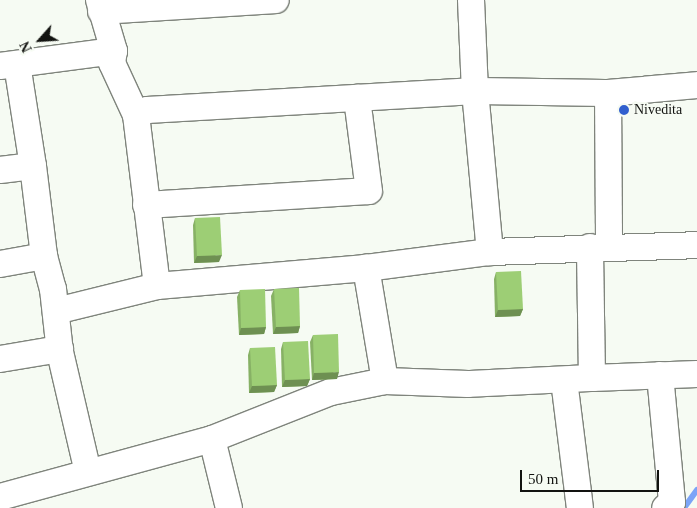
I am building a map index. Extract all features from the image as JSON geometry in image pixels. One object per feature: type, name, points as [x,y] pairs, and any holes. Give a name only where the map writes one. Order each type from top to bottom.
[{"type":"street","points":[[157,286],[136,115],[112,62],[114,51],[100,5],[276,0]]},
{"type":"street","points":[[471,0],[475,91],[490,252]]},
{"type":"street","points":[[88,472],[60,349],[53,289],[44,256],[33,166],[9,65],[114,51]]},
{"type":"street","points":[[136,115],[147,110],[475,91],[608,93],[697,85]]},
{"type":"street","points":[[592,378],[608,93]]},
{"type":"street","points":[[146,205],[369,190],[357,98]]},
{"type":"street","points":[[0,170],[33,166]]},
{"type":"street","points":[[56,311],[157,286],[366,268],[490,252],[600,246],[697,245]]},
{"type":"street","points":[[0,264],[44,256]]},
{"type":"street","points":[[366,268],[384,381]]},
{"type":"street","points":[[0,359],[60,349]]},
{"type":"street","points":[[0,497],[212,439],[331,392],[384,381],[468,384],[697,374]]},
{"type":"street","points":[[660,375],[672,502],[665,508]]},
{"type":"street","points":[[564,380],[580,508]]},
{"type":"street","points":[[212,439],[229,508]]},
{"type":"building","points":[[220,217],[222,255],[197,256],[195,218]]},
{"type":"building","points":[[521,271],[523,309],[498,310],[496,272]]},
{"type":"building","points":[[299,288],[300,326],[276,327],[274,289]]},
{"type":"building","points":[[265,289],[266,327],[241,328],[240,290]]},
{"type":"building","points":[[338,334],[339,372],[314,373],[313,335]]},
{"type":"building","points":[[308,341],[310,379],[285,380],[283,342]]},
{"type":"building","points":[[275,347],[277,385],[252,386],[250,348]]},
{"type":"waterway","points":[[684,508],[697,490]]},
{"type":"place","name":"Nivedita","points":[[624,110]]}]
